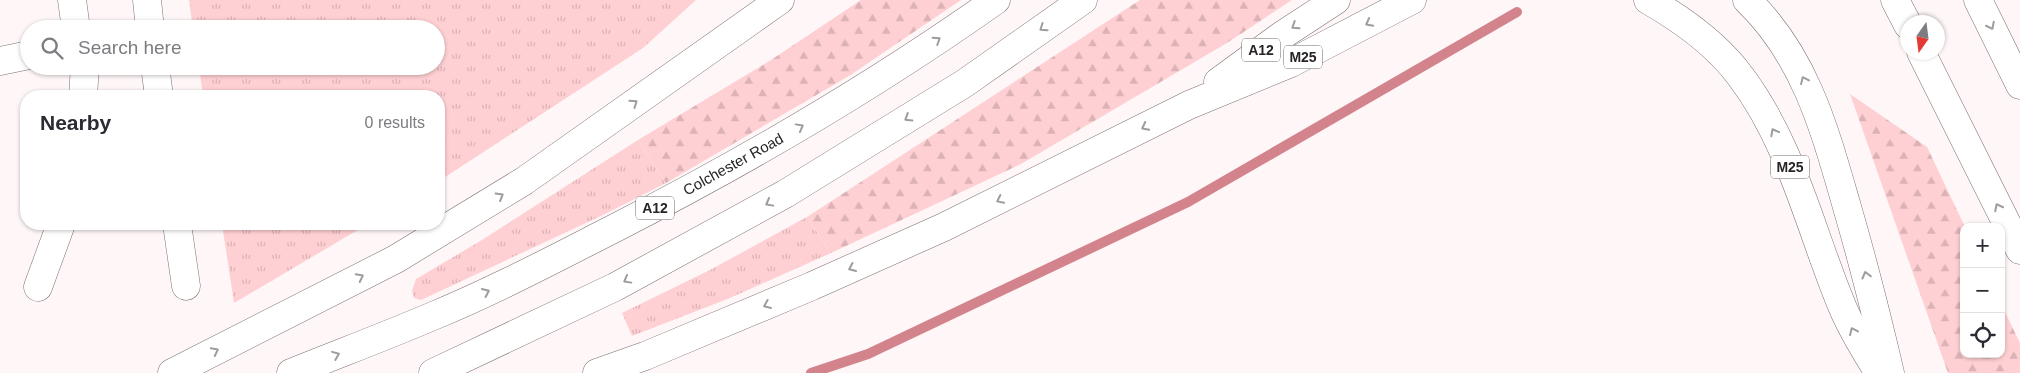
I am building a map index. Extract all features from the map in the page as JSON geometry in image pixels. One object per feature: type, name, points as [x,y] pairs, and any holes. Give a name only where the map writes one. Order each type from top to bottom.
[{"type":"main road","points":[[72,0],[75,20]]},
{"type":"main road","points":[[147,0],[149,20]]},
{"type":"main road","points":[[445,229],[515,186],[780,0]]},
{"type":"main road","name":"Colchester Road","points":[[291,373],[433,316],[537,268],[670,200],[808,122],[996,0]]},
{"type":"main road","points":[[433,373],[615,287],[785,194],[965,83],[1083,0]]},
{"type":"main road","name":"A12","points":[[597,373],[645,356],[944,228],[1188,105],[1281,36],[1336,0]]},
{"type":"main road","name":"M25","points":[[1188,105],[1291,63],[1412,0]]},
{"type":"main road","name":"M25","points":[[1648,0],[1695,30],[1718,51],[1741,77],[1760,107],[1777,138],[1800,189],[1842,306],[1857,339],[1878,373]]},
{"type":"main road","points":[[1747,0],[1759,12],[1794,60],[1824,125],[1875,306],[1890,373]]},
{"type":"main road","points":[[1895,0],[1903,15]]},
{"type":"main road","points":[[1978,0],[2020,85]]},
{"type":"main road","points":[[0,61],[20,57]]},
{"type":"main road","points":[[1925,60],[2020,250]]},
{"type":"main road","points":[[83,90],[84,75]]},
{"type":"main road","points":[[156,75],[158,90]]},
{"type":"main road","points":[[38,287],[59,230]]},
{"type":"main road","points":[[178,230],[186,286]]},
{"type":"main road","points":[[172,373],[396,259],[443,230]]},
{"type":"green space","points":[[189,0],[696,0],[643,48],[445,177],[445,90],[202,90],[200,75],[445,75],[445,20],[192,20]]},
{"type":"green space","points":[[861,0],[961,0],[849,76],[666,183],[638,140],[771,60]]},
{"type":"green space","points":[[1140,0],[1292,0],[1227,43],[1021,164],[831,253],[807,217]]},
{"type":"green space","points":[[1850,94],[1927,147],[1963,223],[1960,223],[1960,358],[2005,358],[2005,312],[2020,343],[2020,373],[1948,373]]},
{"type":"green space","points":[[638,140],[666,183],[603,215],[421,300],[414,298],[412,291],[416,279],[482,240]]},
{"type":"green space","points":[[807,217],[831,253],[730,298],[632,336],[622,313],[710,270]]},
{"type":"green space","points":[[223,230],[358,230],[234,303]]},
{"type":"waterway","points":[[811,373],[868,354],[1188,202],[1517,12]]}]
